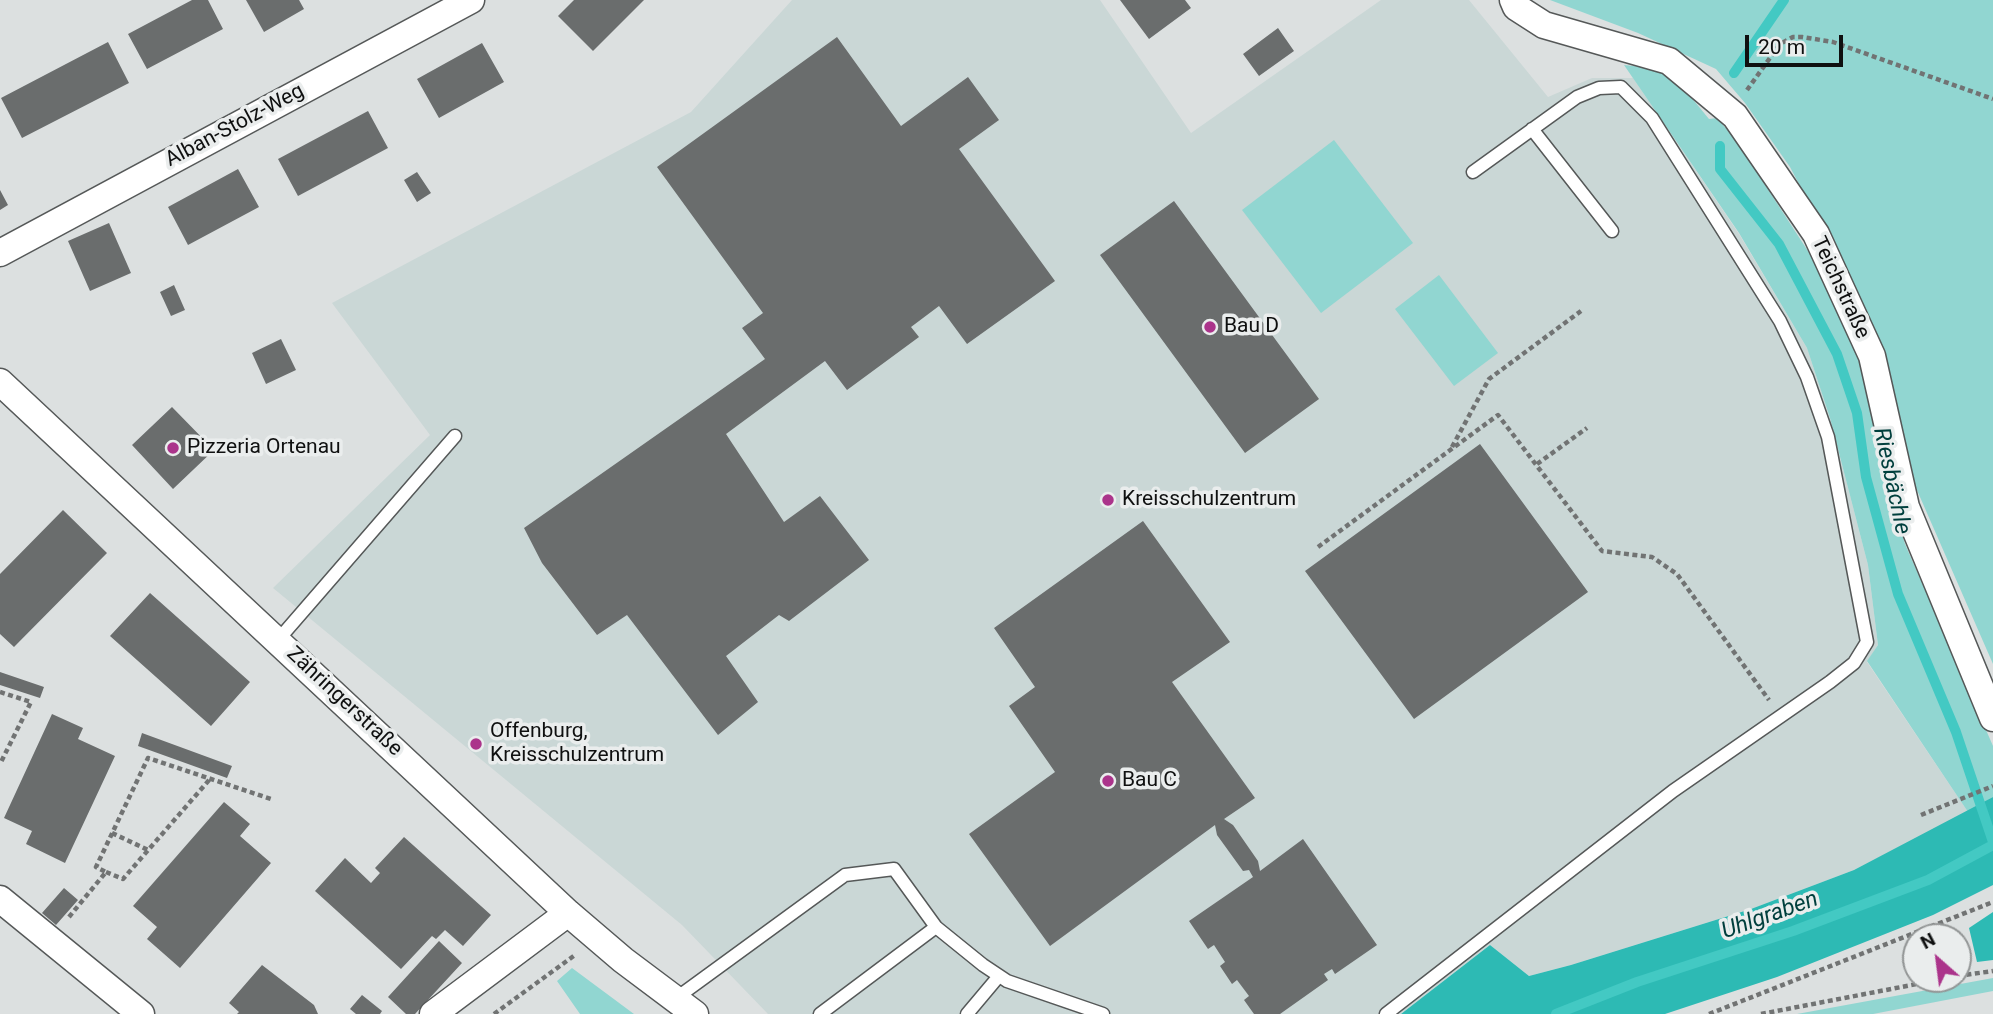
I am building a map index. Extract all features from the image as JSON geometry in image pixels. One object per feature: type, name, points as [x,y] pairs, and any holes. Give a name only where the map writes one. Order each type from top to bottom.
[{"type":"street","name":"Alban-Stolz-Weg","points":[[0,253],[471,0]]},
{"type":"street","name":"Teichstraße","points":[[1513,0],[1516,7],[1544,25],[1670,61],[1735,116],[1816,234],[1872,356],[1906,507],[1993,718]]},
{"type":"street","name":"Zähringerstraße","points":[[0,382],[568,913],[685,1007]]},
{"type":"street","points":[[0,899],[141,1014]]},
{"type":"street","points":[[433,1014],[568,913]]},
{"type":"lane","points":[[1386,1014],[1673,790],[1854,663],[1867,642],[1828,437],[1807,377],[1780,321],[1652,118],[1621,87],[1599,88],[1577,97],[1473,172]]},
{"type":"lane","points":[[1532,129],[1612,231]]},
{"type":"lane","points":[[278,640],[454,436]]},
{"type":"lane","points":[[685,1007],[845,875],[894,869],[936,928],[999,976],[1103,1014]]},
{"type":"lane","points":[[820,1014],[936,928]]},
{"type":"lane","points":[[967,1014],[999,976]]},
{"type":"path","points":[[1735,116],[1749,84],[1780,44],[1793,37],[1833,42],[1993,99]]},
{"type":"path","points":[[1451,450],[1489,379],[1581,311]]},
{"type":"path","points":[[1318,547],[1498,415],[1602,551],[1653,557],[1677,574],[1780,715]]},
{"type":"path","points":[[1537,464],[1587,428]]},
{"type":"path","points":[[0,692],[32,702],[0,764]]},
{"type":"path","points":[[210,779],[122,879],[96,867],[148,758],[271,799]]},
{"type":"path","points":[[1921,815],[1968,799],[1991,787]]},
{"type":"path","points":[[112,833],[148,850]]},
{"type":"path","points":[[51,939],[106,872]]},
{"type":"path","points":[[1709,1014],[1974,912],[1993,902]]},
{"type":"path","points":[[498,1013],[598,939]]},
{"type":"path","points":[[1972,974],[1993,971]]},
{"type":"path","points":[[1761,1014],[1902,987]]},
{"type":"shaded area","name":"Kreisschulzentrum","points":[[792,0],[1100,0],[1191,133],[1381,0],[1469,0],[1548,97],[1592,78],[1633,78],[1739,234],[1807,348],[1830,418],[1868,565],[1878,645],[1867,662],[1968,812],[1854,870],[1751,909],[1571,965],[1529,976],[1490,945],[1401,1014],[768,1014],[682,925],[273,588],[430,435],[332,303],[691,112]]},
{"type":"shaded area","points":[[1550,0],[1993,0],[1993,664],[1906,465],[1859,298],[1790,167],[1745,103],[1716,69],[1638,33]]},
{"type":"shaded area","points":[[1624,65],[1654,68],[1677,80],[1709,119],[1717,118],[1736,140],[1817,265],[1842,317],[1865,375],[1884,471],[1905,544],[1993,746],[1993,797],[1968,812],[1867,661],[1878,645],[1868,565],[1830,418],[1807,348],[1739,233]]},
{"type":"shaded area","points":[[1334,140],[1413,243],[1321,313],[1242,210]]},
{"type":"shaded area","points":[[1439,275],[1498,353],[1454,386],[1395,309]]},
{"type":"shaded area","points":[[1993,797],[1993,885],[1933,915],[1913,923],[1902,923],[1902,927],[1777,977],[1665,1014],[1401,1014],[1490,945],[1529,976],[1751,909],[1854,870]]},
{"type":"shaded area","points":[[1993,912],[1993,960],[1977,962],[1972,926]]},
{"type":"shaded area","points":[[572,968],[634,1014],[580,1014],[557,981]]},
{"type":"shaded area","points":[[1993,978],[1993,991],[1873,1014],[1797,1014],[1911,993],[1972,993],[1972,982]]},
{"type":"building","points":[[192,0],[208,0],[223,29],[147,69],[128,34]]},
{"type":"building","points":[[246,0],[299,0],[304,9],[264,32]]},
{"type":"building","points":[[574,0],[644,0],[593,51],[558,16]]},
{"type":"building","points":[[1120,0],[1185,0],[1191,8],[1149,39]]},
{"type":"building","points":[[1278,28],[1294,51],[1259,76],[1243,54]]},
{"type":"building","points":[[837,37],[901,126],[968,77],[999,120],[959,149],[1055,281],[967,344],[939,306],[911,327],[919,337],[847,390],[825,361],[726,434],[784,522],[820,496],[869,560],[789,621],[779,615],[726,656],[758,702],[718,735],[627,615],[597,635],[542,563],[524,528],[765,359],[742,328],[763,313],[657,167]]},
{"type":"building","points":[[108,42],[129,83],[22,138],[1,98]]},
{"type":"building","points":[[482,43],[504,82],[439,118],[417,79]]},
{"type":"building","points":[[368,111],[388,148],[298,196],[278,159]]},
{"type":"building","points":[[238,169],[259,207],[188,245],[168,207]]},
{"type":"building","points":[[417,172],[431,193],[417,202],[404,180]]},
{"type":"building","points":[[0,190],[8,205],[0,210]]},
{"type":"building","name":"Bau D","points":[[1174,201],[1319,399],[1245,453],[1100,255]]},
{"type":"building","points":[[109,223],[131,273],[90,291],[68,241]]},
{"type":"building","points":[[174,285],[185,310],[171,316],[160,292]]},
{"type":"building","points":[[281,339],[296,370],[266,384],[252,353]]},
{"type":"building","name":"Pizzeria Ortenau","points":[[172,407],[214,450],[173,489],[132,445]]},
{"type":"building","points":[[1480,444],[1588,592],[1414,719],[1305,571]]},
{"type":"building","points":[[63,510],[107,553],[14,647],[0,634],[0,574]]},
{"type":"building","points":[[1143,521],[1230,642],[1172,682],[1255,798],[1224,819],[1233,825],[1258,861],[1260,871],[1303,839],[1377,945],[1335,974],[1332,969],[1324,974],[1328,980],[1280,1014],[1254,1014],[1244,1000],[1249,996],[1237,980],[1232,984],[1220,966],[1225,962],[1214,945],[1208,949],[1189,921],[1253,877],[1249,870],[1243,871],[1217,835],[1215,825],[1050,946],[969,834],[1055,772],[1009,706],[1035,687],[994,628]]},
{"type":"building","points":[[150,593],[250,682],[211,726],[110,636]]},
{"type":"building","points":[[0,672],[44,687],[40,698],[0,685]]},
{"type":"building","points":[[52,714],[83,728],[78,739],[115,756],[65,863],[26,844],[32,831],[4,818]]},
{"type":"building","points":[[142,733],[232,766],[227,778],[138,746]]},
{"type":"building","points":[[224,802],[250,824],[240,836],[271,863],[180,968],[147,939],[157,927],[133,906]]},
{"type":"building","points":[[404,837],[491,915],[463,946],[445,930],[436,939],[432,936],[401,969],[315,891],[345,858],[371,883],[380,873],[375,868]]},
{"type":"building","points":[[64,888],[78,900],[56,925],[42,913]]},
{"type":"building","points":[[439,941],[462,963],[415,1014],[406,1014],[388,997]]},
{"type":"building","points":[[262,965],[314,1005],[318,1014],[237,1014],[239,1012],[229,1003]]},
{"type":"building","points":[[362,995],[382,1011],[380,1014],[356,1014],[350,1009]]},
{"type":"waterway","name":"Riesbächle","points":[[1734,73],[1784,0]]},
{"type":"waterway","name":"Riesbächle","points":[[1720,146],[1720,169],[1779,244],[1837,354],[1857,413],[1866,477],[1898,594],[1956,732],[1993,842]]},
{"type":"waterway","name":"Uhlgraben","points":[[1556,1014],[1637,982],[1793,931],[1928,880],[1993,845]]},
{"type":"place","name":"Bau D","points":[[1210,327]]},
{"type":"place","name":"Pizzeria Ortenau","points":[[173,448]]},
{"type":"place","name":"Kreisschulzentrum","points":[[1108,500]]},
{"type":"place","name":"Offenburg, Kreisschulzentrum","points":[[476,744]]},
{"type":"place","name":"Bau C","points":[[1108,781]]}]
